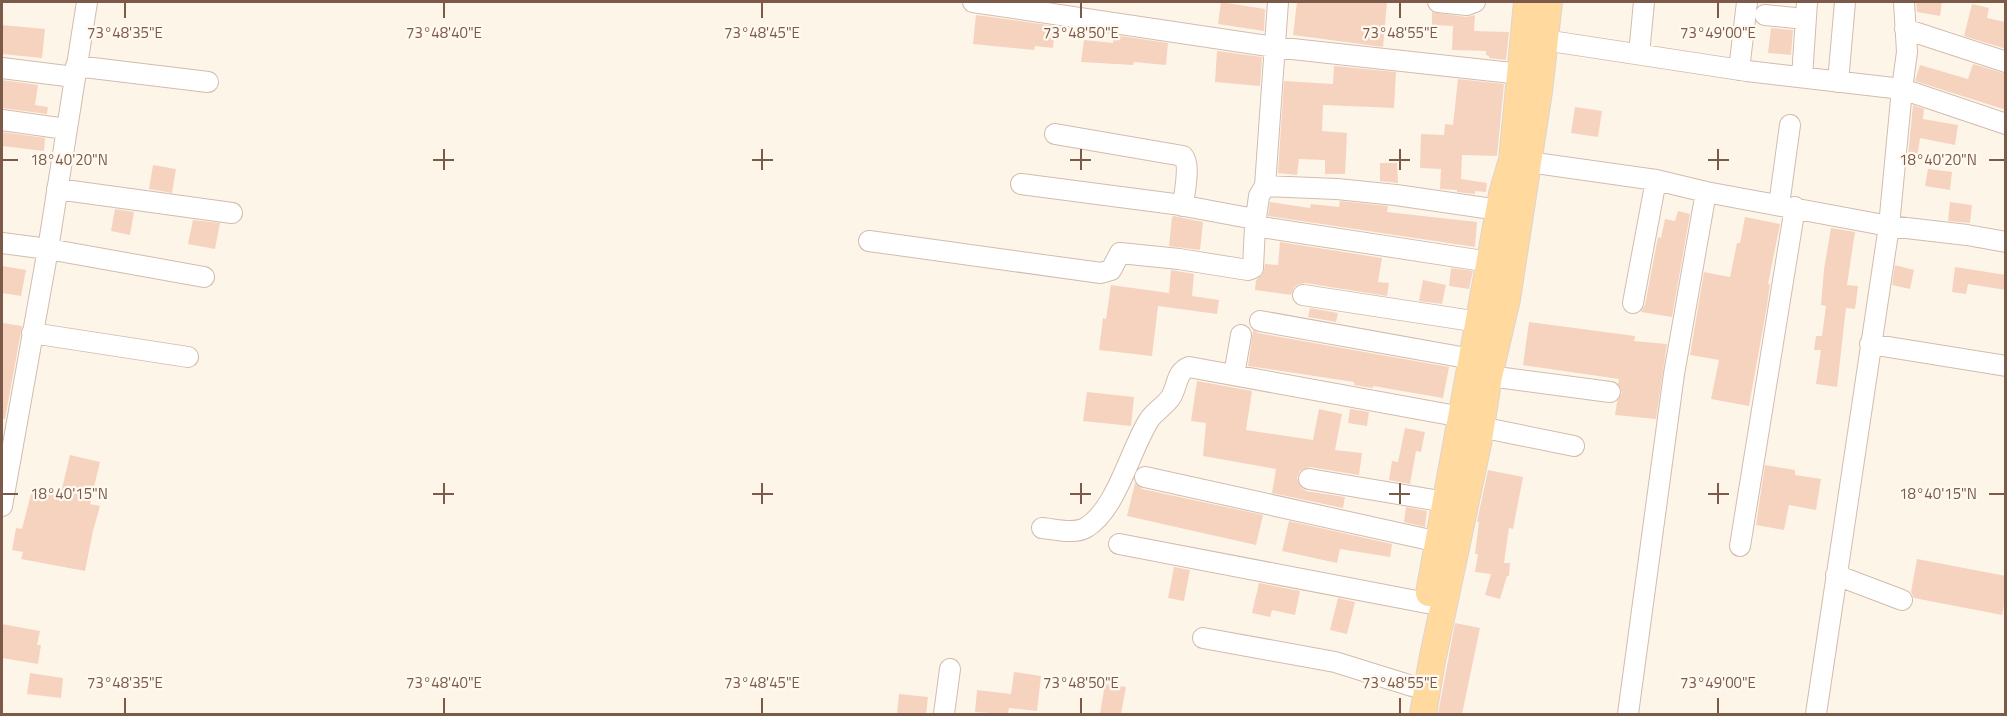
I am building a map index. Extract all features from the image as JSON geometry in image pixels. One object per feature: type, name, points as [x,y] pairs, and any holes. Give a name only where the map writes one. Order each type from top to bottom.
[{"type":"main road","points":[[1423,714],[1481,368],[1507,299],[1525,174],[1520,160],[1521,74],[1527,2]]},
{"type":"main road","points":[[1481,368],[1479,322],[1499,210],[1520,160],[1544,40],[1549,2]]},
{"type":"main road","points":[[1408,714],[1446,502],[1471,422]]},
{"type":"street","points":[[2,506],[4,476],[48,249],[87,2]]},
{"type":"street","points":[[973,2],[1274,47],[1521,74]]},
{"type":"street","points":[[869,241],[1101,273],[1111,270],[1120,253],[1179,259],[1248,270],[1252,268],[1259,196],[1265,186],[1278,2]]},
{"type":"street","points":[[1438,2],[1467,5],[1475,2]]},
{"type":"street","points":[[1639,54],[1644,2]]},
{"type":"street","points":[[1739,70],[1747,2]]},
{"type":"street","points":[[1838,82],[1845,2]]},
{"type":"street","points":[[1816,714],[1889,226],[1907,52],[1904,2]]},
{"type":"street","points":[[1766,15],[1806,10],[1802,77]]},
{"type":"street","points":[[1905,29],[2006,62]]},
{"type":"street","points":[[1544,40],[1739,70],[1902,89],[2006,124]]},
{"type":"street","points":[[2,69],[208,82]]},
{"type":"street","points":[[2,120],[66,129]]},
{"type":"street","points":[[1740,546],[1787,206],[1790,125]]},
{"type":"street","points":[[1055,134],[1183,156],[1187,167],[1183,206]]},
{"type":"street","points":[[1520,160],[1656,180],[1706,192],[1889,226],[2006,242]]},
{"type":"street","points":[[1633,303],[1656,180]]},
{"type":"street","points":[[1021,184],[1183,206],[1249,218],[1255,226]]},
{"type":"street","points":[[1265,186],[1337,189],[1396,195],[1499,210]]},
{"type":"street","points":[[57,189],[232,213]]},
{"type":"street","points":[[1628,714],[1674,374],[1706,192]]},
{"type":"street","points":[[1255,226],[1490,262]]},
{"type":"street","points":[[2,243],[204,277]]},
{"type":"street","points":[[1303,295],[1479,322]]},
{"type":"street","points":[[1260,321],[1481,368],[1610,392]]},
{"type":"street","points":[[32,333],[188,357]]},
{"type":"street","points":[[1234,375],[1241,335]]},
{"type":"street","points":[[1870,344],[2006,366]]},
{"type":"street","points":[[1042,528],[1080,531],[1088,527],[1112,498],[1148,422],[1171,396],[1180,373],[1190,367],[1471,422],[1574,446]]},
{"type":"street","points":[[1145,477],[1439,542]]},
{"type":"street","points":[[1309,478],[1446,502]]},
{"type":"street","points":[[1119,544],[1427,603]]},
{"type":"street","points":[[1836,575],[1902,600]]},
{"type":"street","points":[[1203,638],[1335,662],[1412,686]]},
{"type":"street","points":[[944,714],[950,669]]},
{"type":"building","points":[[1221,2],[1265,9],[1264,31],[1218,24]]},
{"type":"building","points":[[1297,2],[1387,2],[1383,47],[1293,35]]},
{"type":"building","points":[[1916,2],[1942,2],[1940,16],[1917,12]]},
{"type":"building","points":[[1972,4],[1989,8],[1987,18],[2006,22],[2006,49],[1964,36]]},
{"type":"building","points":[[1432,12],[1466,17],[1475,15],[1474,31],[1509,32],[1506,60],[1489,58],[1486,51],[1452,50],[1453,26],[1432,25]]},
{"type":"building","points":[[976,15],[1055,26],[1053,48],[1035,46],[1034,50],[973,44]]},
{"type":"building","points":[[2,25],[45,29],[42,58],[2,54]]},
{"type":"building","points":[[1771,28],[1793,30],[1791,55],[1768,53]]},
{"type":"building","points":[[1114,35],[1168,43],[1166,65],[1134,62],[1133,65],[1081,62],[1084,40],[1113,43]]},
{"type":"building","points":[[1217,51],[1262,57],[1260,86],[1215,82]]},
{"type":"building","points":[[1973,64],[2006,74],[2006,110],[1915,81],[1920,65],[1968,79]]},
{"type":"building","points":[[1334,66],[1396,72],[1394,108],[1323,105],[1322,131],[1347,133],[1345,174],[1325,174],[1325,160],[1299,159],[1297,175],[1278,173],[1284,81],[1333,84]]},
{"type":"building","points":[[1458,79],[1504,84],[1497,156],[1462,155],[1461,179],[1487,183],[1486,192],[1475,191],[1475,194],[1440,189],[1441,169],[1420,168],[1421,134],[1444,135],[1445,124],[1453,125]]},
{"type":"building","points":[[2,80],[38,85],[35,105],[48,107],[47,114],[2,108]]},
{"type":"building","points":[[1913,105],[1924,109],[1923,119],[1958,125],[1955,145],[1920,138],[1916,167],[1907,166]]},
{"type":"building","points":[[1575,107],[1602,111],[1598,137],[1571,133]]},
{"type":"building","points":[[2,132],[45,138],[44,151],[2,146]]},
{"type":"building","points":[[1380,163],[1397,163],[1398,183],[1380,181]]},
{"type":"building","points":[[153,165],[176,169],[172,193],[149,189]]},
{"type":"building","points":[[1928,169],[1952,172],[1950,190],[1925,186]]},
{"type":"building","points":[[1340,201],[1388,206],[1387,212],[1477,222],[1475,247],[1268,216],[1270,202],[1310,208],[1311,204],[1339,207]]},
{"type":"building","points":[[1950,202],[1972,205],[1970,223],[1948,221]]},
{"type":"building","points":[[115,209],[134,212],[130,235],[111,231]]},
{"type":"building","points":[[1678,211],[1690,214],[1672,317],[1641,312],[1645,305],[1658,237],[1661,238],[1665,219],[1675,221]]},
{"type":"building","points":[[1172,217],[1203,222],[1200,250],[1169,246]]},
{"type":"building","points":[[1745,217],[1780,224],[1749,406],[1711,399],[1719,360],[1690,355],[1704,272],[1730,277]]},
{"type":"building","points":[[193,220],[220,223],[215,249],[188,244]]},
{"type":"building","points":[[1831,228],[1855,232],[1847,285],[1858,286],[1855,309],[1846,308],[1837,387],[1816,384],[1821,350],[1814,350],[1816,336],[1822,336],[1826,306],[1821,305],[1824,269]]},
{"type":"building","points":[[1280,242],[1382,258],[1378,282],[1389,283],[1387,296],[1305,283],[1294,287],[1291,295],[1255,290],[1256,280],[1263,274],[1265,264],[1278,265]]},
{"type":"building","points":[[1895,265],[1914,270],[1910,289],[1892,285]]},
{"type":"building","points":[[2,266],[26,270],[21,296],[2,293]]},
{"type":"building","points":[[1955,267],[2006,275],[2006,290],[1968,284],[1966,294],[1952,292]]},
{"type":"building","points":[[1451,268],[1473,271],[1469,289],[1449,286]]},
{"type":"building","points":[[1171,270],[1194,274],[1192,296],[1219,300],[1217,314],[1158,306],[1152,356],[1099,350],[1103,318],[1106,319],[1111,285],[1169,293]]},
{"type":"building","points":[[1423,280],[1446,285],[1442,304],[1419,301]]},
{"type":"building","points":[[1310,308],[1338,313],[1336,322],[1308,317]]},
{"type":"building","points":[[1529,322],[1635,336],[1634,341],[1667,344],[1656,419],[1615,415],[1617,402],[1622,393],[1618,384],[1619,379],[1523,365]]},
{"type":"building","points":[[2,323],[22,326],[5,419],[2,419]]},
{"type":"building","points":[[1253,330],[1258,333],[1449,367],[1443,398],[1248,366]]},
{"type":"building","points":[[1197,381],[1252,391],[1246,430],[1313,440],[1319,409],[1342,414],[1335,450],[1362,453],[1359,475],[1310,467],[1300,471],[1297,478],[1301,488],[1306,491],[1345,497],[1343,508],[1272,493],[1276,469],[1203,456],[1206,423],[1191,421]]},
{"type":"building","points":[[1087,392],[1134,397],[1131,426],[1083,421]]},
{"type":"building","points":[[1350,409],[1369,412],[1367,426],[1348,423]]},
{"type":"building","points":[[1405,428],[1425,432],[1421,452],[1416,451],[1410,484],[1389,480],[1392,461],[1398,462]]},
{"type":"building","points":[[70,455],[100,462],[90,504],[100,506],[85,571],[21,559],[23,552],[12,550],[16,528],[22,529],[32,490],[60,497]]},
{"type":"building","points":[[1765,465],[1795,470],[1795,475],[1821,479],[1816,510],[1789,505],[1784,530],[1756,525]]},
{"type":"building","points":[[1488,470],[1523,477],[1513,529],[1509,528],[1504,563],[1510,563],[1509,576],[1507,576],[1500,599],[1485,595],[1491,574],[1475,572],[1478,554],[1475,554],[1479,522],[1477,522]]},
{"type":"building","points":[[1135,483],[1142,489],[1263,515],[1256,545],[1127,516]]},
{"type":"building","points":[[1406,507],[1427,511],[1425,527],[1404,522]]},
{"type":"building","points":[[1289,521],[1392,544],[1390,557],[1340,549],[1337,563],[1282,551]]},
{"type":"building","points":[[1917,559],[2006,576],[2006,596],[2002,615],[1914,598],[1911,592]]},
{"type":"building","points":[[1174,567],[1190,570],[1184,601],[1168,598]]},
{"type":"building","points":[[1259,583],[1300,591],[1295,615],[1272,610],[1270,617],[1252,613]]},
{"type":"building","points":[[1338,598],[1355,602],[1347,634],[1330,630]]},
{"type":"building","points":[[1455,623],[1480,628],[1462,714],[1438,714]]},
{"type":"building","points":[[2,624],[40,631],[37,645],[41,645],[38,664],[2,658]]},
{"type":"building","points":[[1014,672],[1041,676],[1037,711],[1009,708],[1008,714],[975,712],[977,690],[1011,694]]},
{"type":"building","points":[[30,673],[63,678],[61,698],[27,694]]},
{"type":"building","points":[[1105,684],[1126,687],[1121,714],[1100,714]]},
{"type":"building","points":[[899,694],[928,697],[926,714],[897,714]]}]
